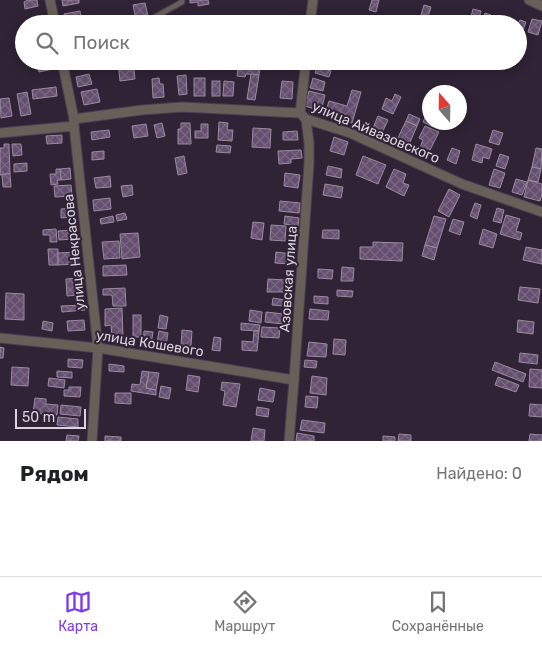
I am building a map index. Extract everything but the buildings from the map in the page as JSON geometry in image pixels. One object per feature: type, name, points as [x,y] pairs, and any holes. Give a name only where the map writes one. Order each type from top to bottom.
[{"type":"street","points":[[50,0],[53,15]]},
{"type":"street","points":[[311,15],[313,0]]},
{"type":"street","points":[[529,0],[542,6]]},
{"type":"street","name":"улица Некрасова","points":[[64,70],[74,122],[98,348],[92,441]]},
{"type":"street","name":"Азовская улица","points":[[289,441],[309,164],[309,142],[303,116],[306,70]]},
{"type":"street","name":"улица Айвазовского","points":[[0,133],[142,110],[182,107],[303,116],[350,132],[462,184],[542,212]]},
{"type":"street","name":"улица Кошевого","points":[[0,338],[98,348],[294,380]]},
{"type":"lane","points":[[159,15],[182,2],[182,0]]}]
